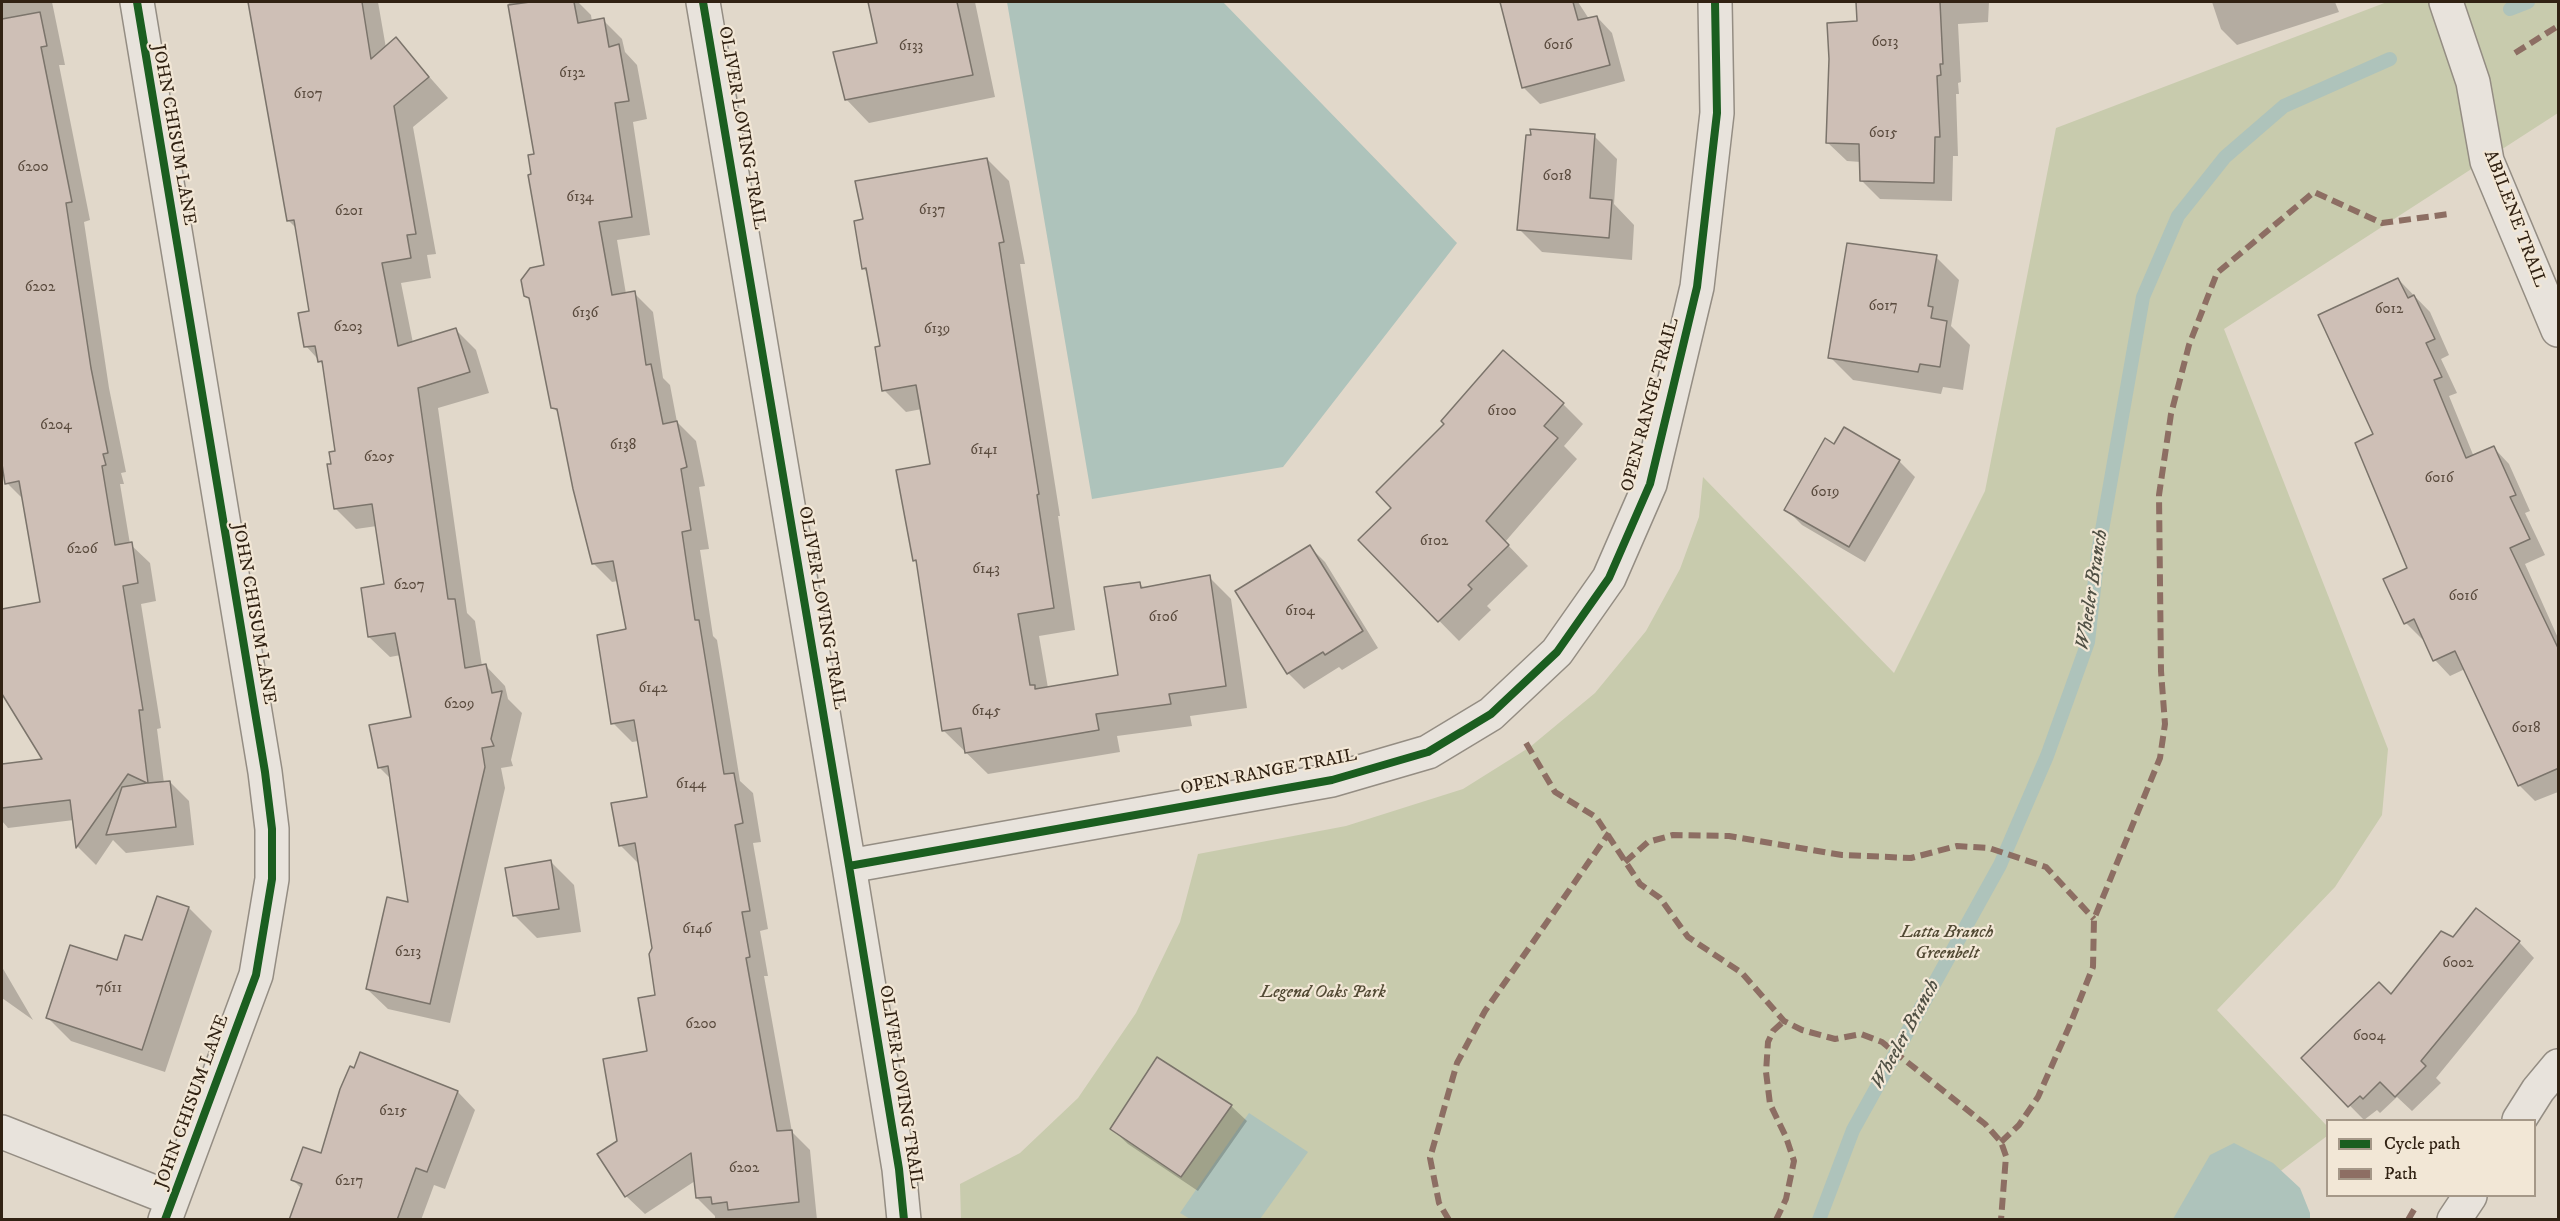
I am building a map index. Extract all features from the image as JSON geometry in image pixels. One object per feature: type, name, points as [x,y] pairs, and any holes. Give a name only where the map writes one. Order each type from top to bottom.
[{"type":"street","name":"JOHN CHISUM LANE","points":[[137,2],[140,32],[265,772],[272,829],[272,879],[256,975],[169,1209]]},
{"type":"street","name":"OLIVER LOVING TRAIL","points":[[703,2],[849,866],[899,1169],[904,1220]]},
{"type":"street","name":"OPEN RANGE TRAIL","points":[[849,866],[1332,780],[1428,752],[1491,714],[1557,652],[1609,578],[1650,484],[1697,287],[1717,113],[1715,2]]},
{"type":"street","name":"ABILENE TRAIL","points":[[2446,2],[2473,82],[2487,161],[2559,330]]},
{"type":"street","points":[[2520,1119],[2538,1090],[2559,1066]]},
{"type":"street","points":[[2,1132],[169,1209]]},
{"type":"street","points":[[2454,1220],[2469,1197]]},
{"type":"green space","name":"Latta Branch Greenbelt","points":[[2387,2],[2558,2],[2558,113],[2224,329],[2388,749],[2382,815],[2335,887],[2217,1010],[2326,1125],[2326,1137],[2217,1219],[961,1220],[960,1184],[1020,1153],[1078,1098],[1136,1013],[1180,922],[1198,854],[1346,826],[1463,789],[1530,747],[1595,693],[1646,631],[1680,569],[1699,517],[1703,477],[1894,673],[1985,491],[2056,128]]},
{"type":"shaded area","points":[[1007,2],[1223,2],[1457,243],[1283,467],[1092,499]]},
{"type":"shaded area","points":[[1249,1113],[1308,1152],[1260,1219],[1190,1219],[1180,1213]]},
{"type":"shaded area","points":[[2234,1143],[2273,1163],[2300,1188],[2310,1213],[2310,1219],[2173,1219],[2210,1155]]},
{"type":"building","points":[[248,2],[362,2],[371,59],[396,37],[429,77],[394,106],[416,234],[407,235],[411,258],[382,263],[398,346],[456,328],[470,372],[418,388],[448,599],[455,599],[465,668],[486,664],[492,693],[502,691],[491,739],[494,746],[482,748],[485,767],[430,1004],[366,989],[387,897],[408,902],[388,766],[378,768],[369,725],[411,717],[395,633],[368,637],[361,588],[384,584],[372,504],[334,509],[327,464],[331,464],[329,452],[335,451],[322,361],[318,362],[315,346],[304,347],[298,313],[309,311],[294,220],[287,221]]},
{"type":"building","points":[[530,2],[574,2],[578,23],[604,18],[609,47],[619,44],[629,101],[615,103],[632,217],[599,222],[612,295],[635,291],[646,365],[651,364],[663,424],[677,421],[687,467],[681,469],[691,530],[682,532],[695,620],[699,620],[724,774],[734,773],[743,823],[735,825],[750,911],[742,912],[750,957],[746,958],[777,1131],[792,1130],[799,1202],[728,1210],[727,1202],[712,1204],[711,1197],[696,1198],[691,1153],[625,1197],[597,1154],[617,1141],[603,1059],[647,1051],[638,998],[655,995],[649,954],[652,948],[635,843],[619,846],[611,803],[647,797],[634,720],[611,724],[597,635],[626,629],[613,561],[592,564],[573,489],[557,409],[551,408],[529,298],[524,296],[521,280],[530,268],[544,265],[528,175],[531,174],[528,155],[534,154],[508,5]]},
{"type":"building","points":[[868,2],[957,2],[973,75],[845,100],[833,52],[877,43]]},
{"type":"building","points":[[1500,2],[1573,2],[1578,20],[1597,16],[1610,65],[1522,88]]},
{"type":"building","points":[[1856,2],[1940,2],[1943,64],[1940,64],[1941,75],[1937,76],[1940,137],[1935,137],[1934,183],[1860,181],[1859,144],[1826,143],[1829,59],[1827,23],[1857,21]]},
{"type":"building","points":[[40,12],[47,46],[41,47],[72,202],[66,203],[91,368],[108,453],[103,454],[106,465],[102,466],[115,545],[132,542],[138,583],[123,586],[143,710],[139,710],[148,783],[170,781],[176,827],[106,835],[122,787],[147,783],[128,774],[76,848],[70,800],[2,808],[2,764],[42,759],[2,694],[2,609],[40,602],[19,481],[5,484],[2,464],[2,19]]},
{"type":"building","points":[[1530,129],[1595,134],[1590,198],[1612,200],[1609,238],[1517,230],[1526,135],[1531,135]]},
{"type":"building","points":[[987,158],[1004,242],[999,243],[1039,494],[1037,495],[1054,608],[1018,614],[1030,685],[1035,685],[1035,689],[1118,675],[1104,587],[1140,582],[1141,588],[1210,575],[1226,686],[1169,694],[1171,704],[1096,714],[1099,730],[965,753],[961,728],[942,731],[916,560],[913,561],[896,470],[930,464],[916,385],[882,391],[875,347],[880,346],[866,268],[862,269],[854,221],[863,219],[855,181]]},
{"type":"building","points":[[1847,243],[1937,255],[1928,306],[1933,307],[1931,318],[1947,321],[1940,367],[1920,364],[1918,372],[1828,358]]},
{"type":"building","points":[[2398,278],[2408,298],[2414,295],[2435,339],[2426,343],[2442,377],[2434,380],[2466,458],[2494,446],[2516,495],[2510,497],[2530,539],[2510,548],[2559,650],[2559,768],[2518,786],[2455,651],[2433,661],[2414,619],[2404,624],[2383,579],[2407,568],[2355,443],[2373,434],[2318,315]]},
{"type":"building","points":[[1503,350],[1564,403],[1544,426],[1558,438],[1486,521],[1509,545],[1468,585],[1472,589],[1438,622],[1358,540],[1391,508],[1376,492],[1444,424],[1441,421]]},
{"type":"building","points":[[1844,427],[1900,460],[1849,547],[1784,510],[1825,438],[1834,444]]},
{"type":"building","points":[[1310,545],[1363,631],[1325,655],[1323,652],[1287,674],[1235,591]]},
{"type":"building","points":[[551,860],[559,909],[513,916],[505,868]]},
{"type":"building","points":[[157,896],[189,907],[142,1050],[46,1018],[70,945],[117,960],[125,935],[142,940]]},
{"type":"building","points":[[2476,908],[2520,941],[2421,1061],[2426,1066],[2395,1097],[2380,1082],[2363,1099],[2360,1096],[2348,1107],[2301,1058],[2379,982],[2391,994],[2441,931],[2453,937]]},
{"type":"building","points":[[360,1052],[458,1091],[427,1172],[416,1168],[397,1220],[289,1220],[302,1184],[291,1180],[303,1147],[321,1153],[340,1089],[350,1066],[354,1068]]},
{"type":"building","points":[[1157,1057],[1232,1105],[1181,1177],[1110,1129]]},
{"type":"waterway","name":"Wheeler Branch","points":[[2510,9],[2528,2]]},
{"type":"waterway","name":"Wheeler Branch","points":[[1819,1220],[1853,1130],[2000,865],[2047,756],[2088,642],[2098,553],[2143,297],[2178,216],[2225,157],[2284,106],[2390,59]]},
{"type":"marked path","points":[[2515,53],[2558,26]]},
{"type":"marked path","points":[[2001,1142],[2019,1125],[2038,1097],[2069,1027],[2093,967],[2094,919],[2160,758],[2165,724],[2161,671],[2159,495],[2171,414],[2189,345],[2217,273],[2314,192],[2382,223],[2449,214]]},
{"type":"marked path","points":[[1526,743],[1555,792],[1596,817],[1640,884],[1660,898],[1688,937],[1742,973],[1784,1021],[1802,1030],[1835,1039],[1861,1034],[1882,1042],[1985,1124],[2001,1142],[2006,1156],[2001,1220]]},
{"type":"marked path","points":[[1449,1220],[1439,1203],[1430,1158],[1457,1063],[1485,1011],[1609,833]]},
{"type":"marked path","points":[[1625,862],[1648,842],[1673,835],[1729,836],[1842,855],[1911,858],[1957,846],[1989,848],[2046,867],[2094,919]]},
{"type":"marked path","points":[[1776,1220],[1786,1199],[1794,1161],[1786,1137],[1770,1104],[1766,1072],[1768,1042],[1773,1031],[1784,1021]]},
{"type":"marked path","points":[[2408,1220],[2415,1208]]},
{"type":"cycle path","points":[[137,2],[265,772],[272,829],[272,879],[256,975],[165,1220]]},
{"type":"cycle path","points":[[703,2],[849,866],[899,1169],[904,1220]]},
{"type":"cycle path","points":[[849,866],[1332,780],[1428,752],[1491,714],[1557,652],[1609,578],[1650,484],[1697,287],[1717,113],[1715,2]]},
{"type":"park label","name":"Legend Oaks Park","points":[[1323,993]]}]
